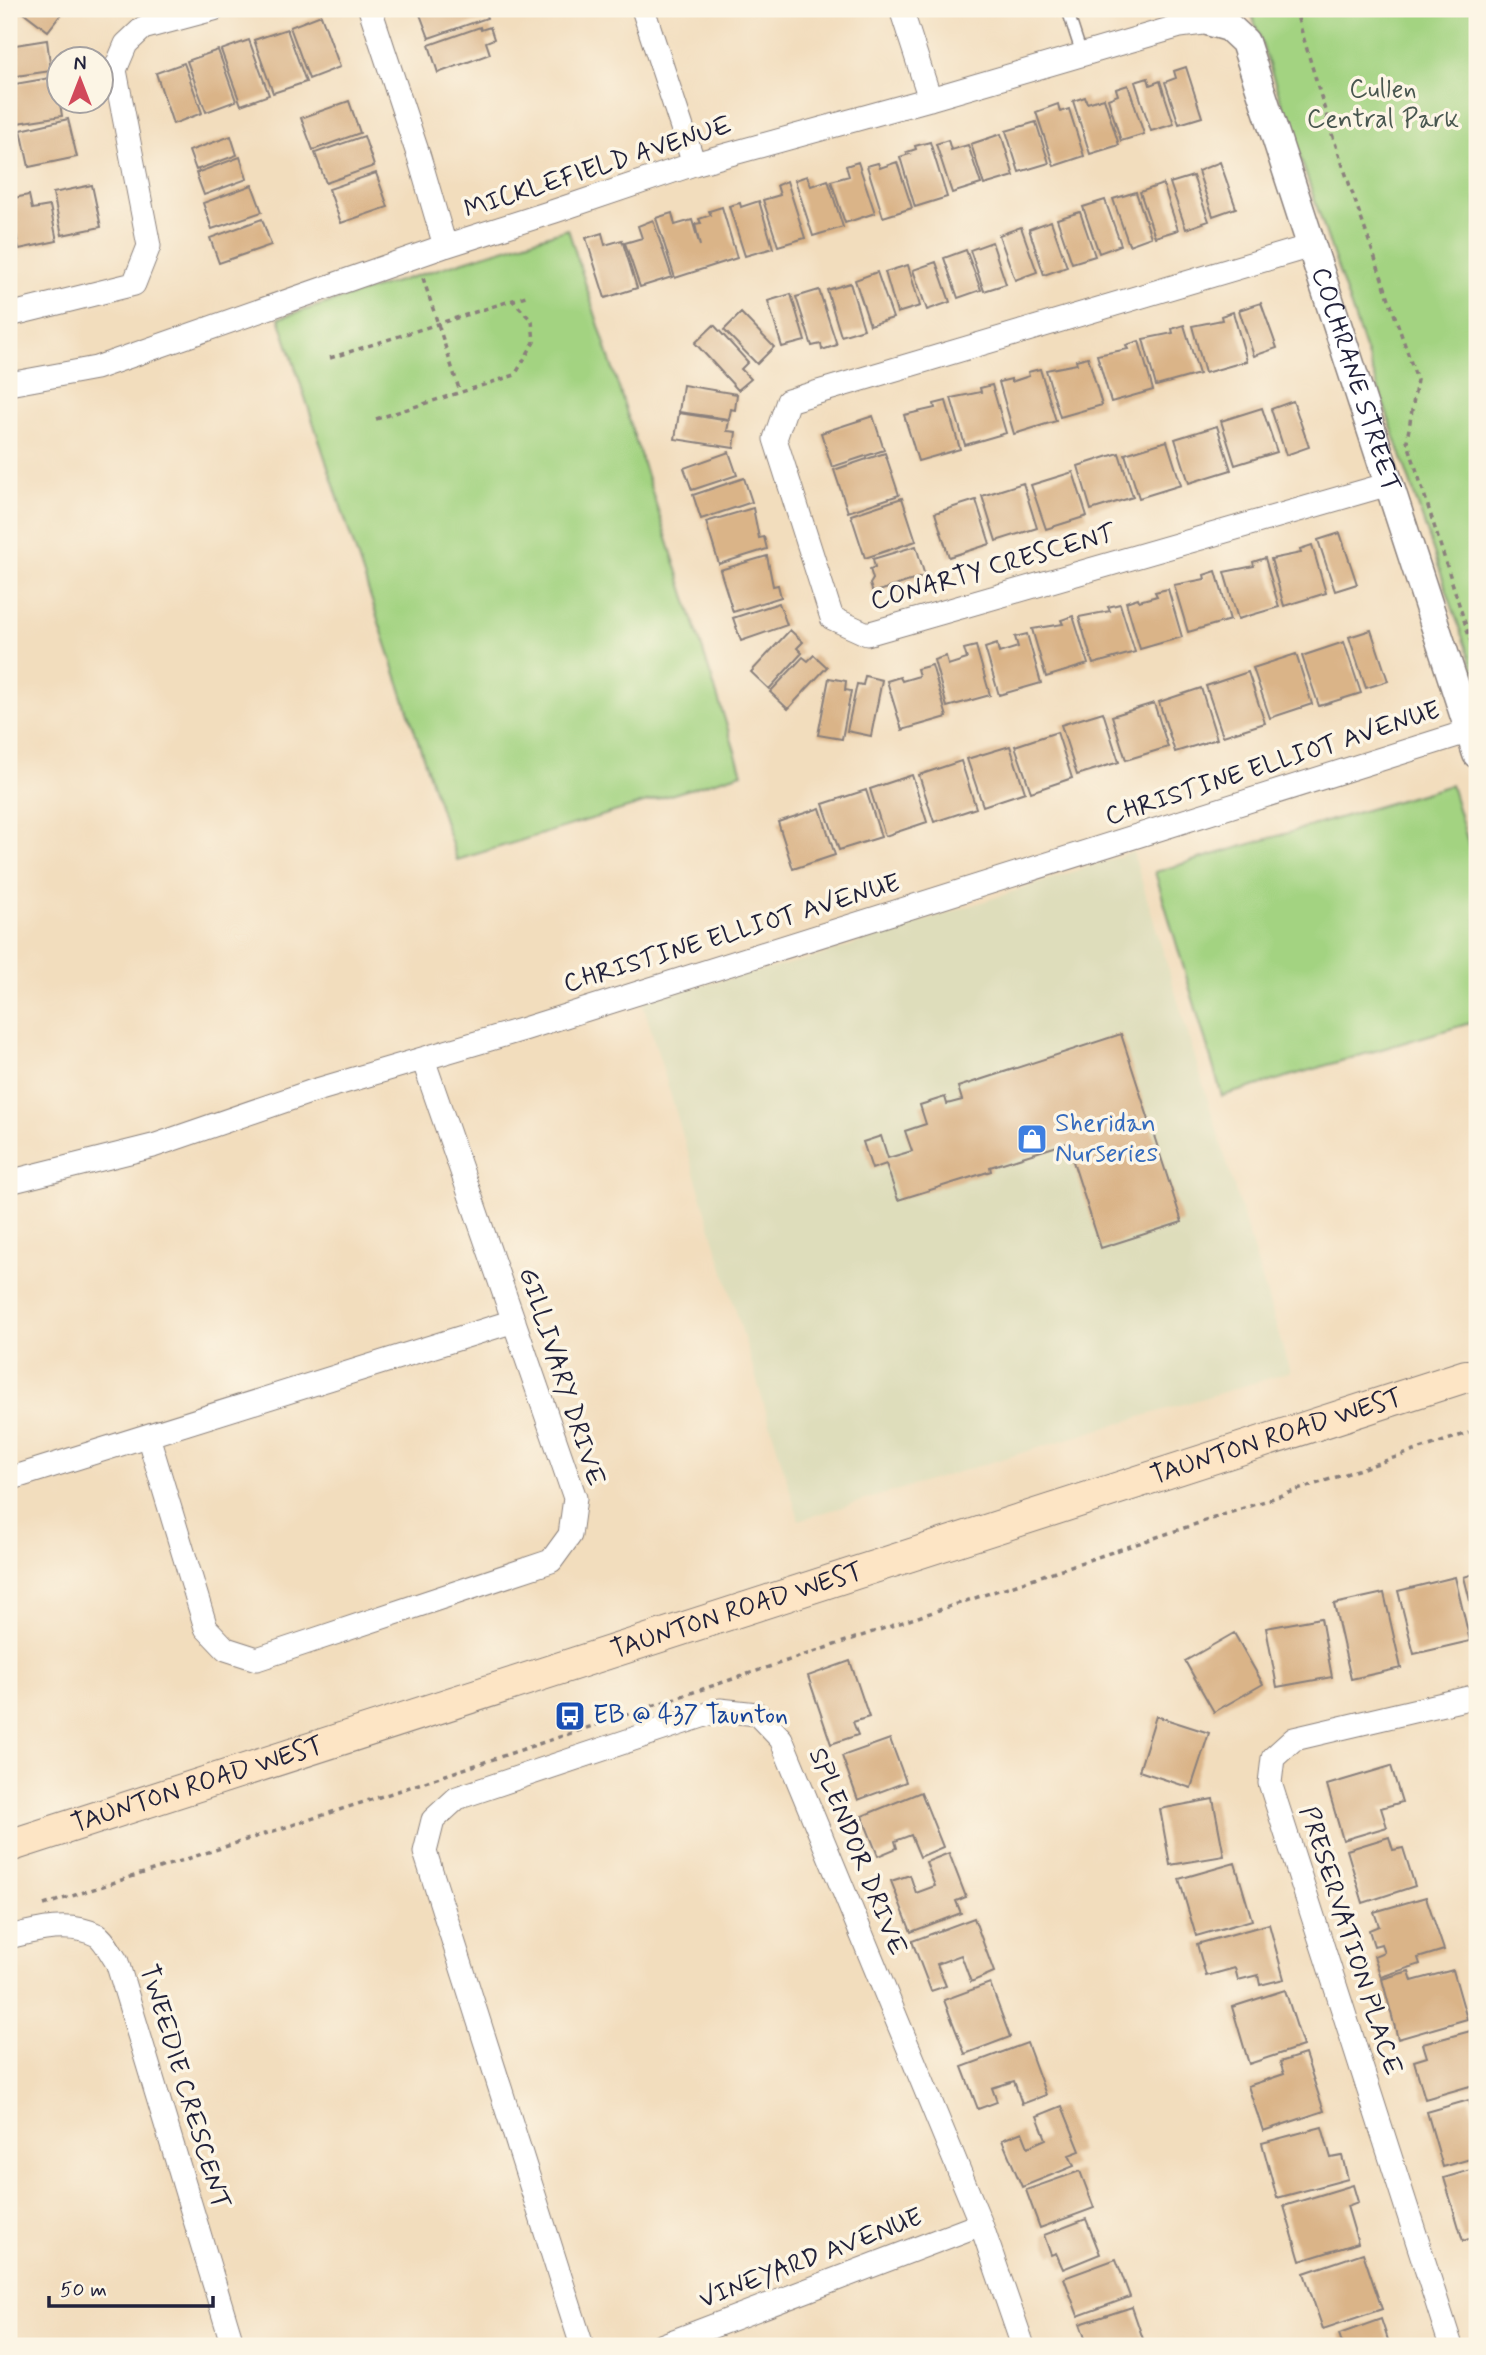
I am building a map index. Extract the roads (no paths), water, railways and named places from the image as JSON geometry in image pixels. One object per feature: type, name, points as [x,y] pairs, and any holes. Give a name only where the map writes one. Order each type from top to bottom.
[{"type":"main road","name":"TAUNTON ROAD WEST","points":[[9,1846],[1474,1373]]},
{"type":"street","points":[[9,315],[134,284],[149,246],[115,70],[126,44],[143,28],[214,9]]},
{"type":"street","points":[[370,9],[445,246]]},
{"type":"street","points":[[643,9],[694,164]]},
{"type":"street","points":[[901,9],[930,100]]},
{"type":"street","name":"MICKLEFIELD AVENUE","points":[[9,384],[96,368],[445,246],[694,164],[930,100],[1180,26],[1211,22]]},
{"type":"street","name":"COCHRANE STREET","points":[[1211,22],[1229,27],[1245,42],[1474,742]]},
{"type":"street","name":"CONARTY CRESCENT","points":[[1311,246],[788,401],[775,439],[832,618],[867,634],[1389,484]]},
{"type":"street","name":"CHRISTINE ELLIOT AVENUE","points":[[9,1182],[153,1146],[310,1092],[1474,742]]},
{"type":"street","name":"GILLIVARY DRIVE","points":[[148,1436],[206,1628],[226,1649],[257,1659],[551,1561],[570,1535],[575,1498],[423,1059]]},
{"type":"street","points":[[9,1479],[514,1321]]},
{"type":"street","name":"PRESERVATION PLACE","points":[[1451,2346],[1270,1783],[1273,1758],[1294,1739],[1477,1696]]},
{"type":"street","name":"SPLENDOR DRIVE","points":[[582,2346],[425,1852],[433,1819],[457,1798],[720,1710],[757,1714],[780,1739],[981,2224],[1023,2346]]},
{"type":"street","name":"TWEEDIE CRESCENT","points":[[9,1937],[41,1929],[78,1929],[99,1936],[117,1962],[233,2346]]},
{"type":"street","name":"VINEYARD AVENUE","points":[[661,2346],[981,2224]]},
{"type":"lane","points":[[1067,9],[1082,55]]},
{"type":"place","name":"Sheridan Nurseries","points":[[1032,1139]]},
{"type":"place","name":"EB @ 437 Taunton","points":[[570,1716]]},
{"type":"park label","name":"Cullen Central Park","points":[[1383,105]]}]
